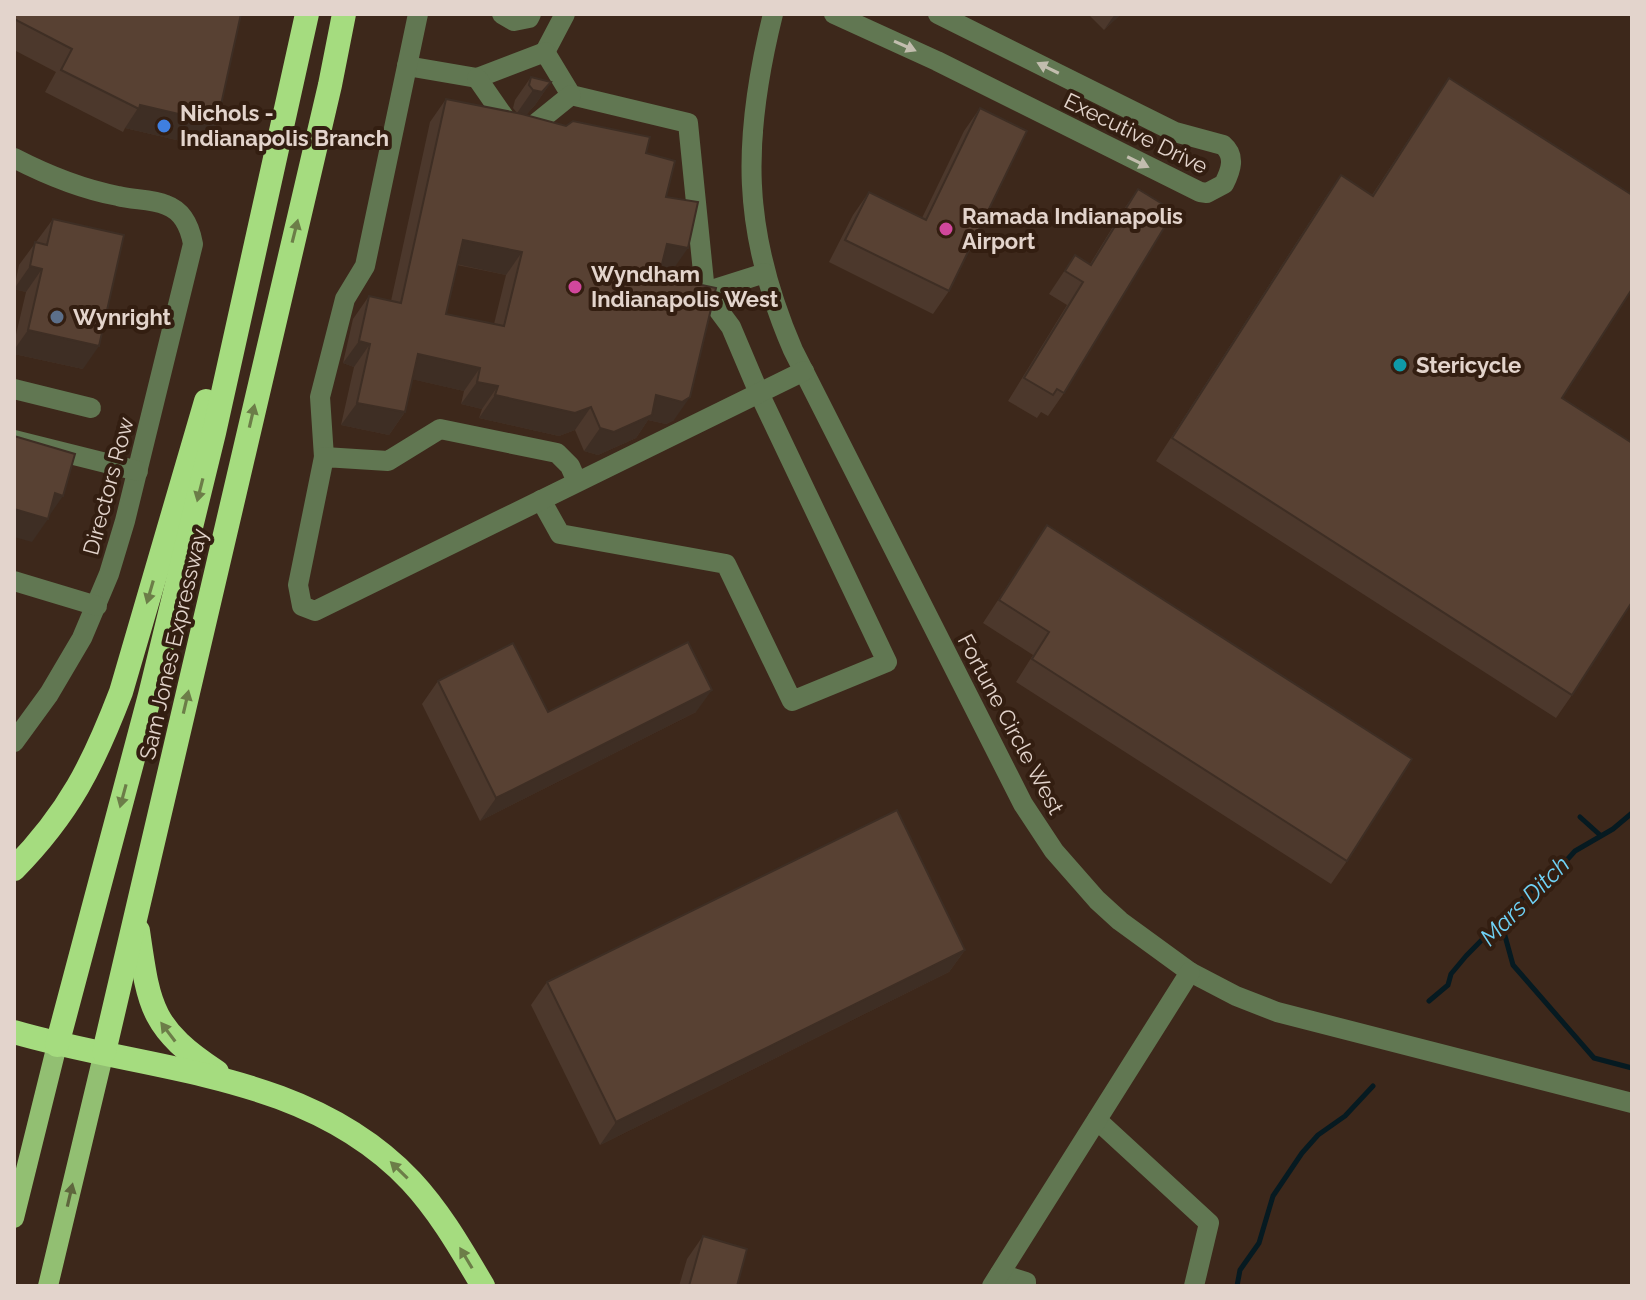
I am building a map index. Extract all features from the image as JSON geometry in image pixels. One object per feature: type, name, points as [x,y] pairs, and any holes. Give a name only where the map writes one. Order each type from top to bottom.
[{"type":"highway","name":"Sam Jones Expressway","points":[[57,1045],[150,695],[268,196],[307,14]]},
{"type":"highway","name":"Sam Jones Expressway","points":[[104,1052],[344,14]]},
{"type":"highway","points":[[14,869],[44,838],[77,790],[121,692],[268,196]]},
{"type":"highway","points":[[136,914],[145,978],[158,1017],[172,1039],[190,1055],[229,1080]]},
{"type":"highway","points":[[14,1032],[57,1045],[104,1052],[229,1080],[327,1117],[365,1140],[411,1181],[431,1204],[483,1286]]},
{"type":"main road","name":"Sam Jones Expressway","points":[[14,1218],[57,1045]]},
{"type":"main road","name":"Sam Jones Expressway","points":[[48,1286],[104,1052]]},
{"type":"street","points":[[418,14],[365,266],[345,299],[320,397],[324,457],[298,585],[302,606],[315,611],[804,371]]},
{"type":"street","points":[[502,14],[514,21],[529,18],[531,14]]},
{"type":"street","points":[[407,66],[477,78],[545,52],[565,14]]},
{"type":"street","name":"Fortune Circle West","points":[[773,14],[754,105],[750,159],[754,223],[773,302],[804,371],[1010,780],[1038,828],[1097,900],[1136,934],[1190,972],[1236,996],[1277,1012],[1632,1103]]},
{"type":"street","name":"Executive Drive","points":[[834,14],[937,61],[1200,192],[1207,193],[1224,184],[1231,161],[1223,145],[1175,132],[938,14]]},
{"type":"street","points":[[541,500],[560,534],[726,564],[792,701],[887,662],[759,393],[731,327],[705,292],[688,123],[571,95],[545,52]]},
{"type":"street","points":[[477,78],[509,124],[529,129],[571,95]]},
{"type":"street","name":"Directors Row","points":[[14,158],[81,187],[165,204],[187,222],[193,244],[125,521],[97,606],[58,680],[14,742]]},
{"type":"street","points":[[705,292],[765,273]]},
{"type":"street","points":[[14,389],[91,408]]},
{"type":"street","points":[[324,457],[388,461],[440,429],[557,453],[570,466],[577,482]]},
{"type":"street","points":[[14,440],[138,471]]},
{"type":"street","points":[[14,581],[97,606]]},
{"type":"street","points":[[1031,1285],[996,1280],[1190,972]]},
{"type":"street","points":[[1097,1120],[1209,1223],[1194,1286]]},
{"type":"building","points":[[14,14],[241,14],[217,123],[140,105],[139,109],[61,70],[72,49],[14,19]]},
{"type":"building","points":[[531,77],[551,82],[542,92],[533,90],[529,85]]},
{"type":"building","name":"Stericycle","points":[[1449,78],[1632,195],[1632,289],[1562,398],[1632,443],[1632,602],[1572,695],[1172,438],[1341,175],[1373,196]]},
{"type":"building","name":"Wyndham Indianapolis West","points":[[446,99],[566,126],[573,121],[650,137],[646,153],[675,161],[666,197],[698,202],[688,248],[667,244],[659,276],[716,288],[690,397],[682,402],[656,395],[652,415],[614,432],[600,428],[591,407],[575,413],[495,395],[498,386],[477,382],[480,368],[418,354],[405,412],[357,403],[370,344],[359,341],[369,296],[401,303]],"holes":[[[463,240],[522,252],[504,326],[446,314]]]},
{"type":"building","name":"Ramada Indianapolis Airport","points":[[980,108],[1027,131],[949,291],[845,240],[869,192],[926,220]]},
{"type":"building","points":[[1138,189],[1169,208],[1165,214],[1170,218],[1064,393],[1057,389],[1053,395],[1024,378],[1083,282],[1065,271],[1075,255],[1091,265]]},
{"type":"building","name":"Wynright","points":[[53,219],[124,235],[99,346],[28,330],[42,269],[30,266],[35,242],[47,245]]},
{"type":"building","points":[[14,436],[75,454],[63,496],[55,493],[48,519],[14,509]]},
{"type":"building","points":[[1047,525],[1412,759],[1347,861],[1032,659],[1049,632],[999,600]]},
{"type":"building","points":[[688,642],[712,690],[496,798],[438,681],[513,643],[548,712]]},
{"type":"building","points":[[897,810],[965,950],[616,1122],[547,982]]},
{"type":"building","points":[[703,1236],[747,1249],[737,1286],[689,1286]]},
{"type":"waterway","name":"Mars Ditch","points":[[1429,1001],[1448,985],[1451,974],[1466,956],[1523,898],[1555,873],[1575,851],[1613,829],[1632,813]]},
{"type":"waterway","points":[[1580,817],[1600,835]]},
{"type":"waterway","points":[[1504,918],[1505,936],[1513,965],[1594,1058],[1632,1068]]},
{"type":"waterway","name":"Mars Ditch","points":[[1237,1286],[1240,1270],[1259,1243],[1273,1196],[1302,1153],[1318,1135],[1345,1116],[1373,1086]]},
{"type":"place","name":"Nichols - Indianapolis Branch","points":[[164,126]]},
{"type":"place","name":"Ramada Indianapolis Airport","points":[[946,229]]},
{"type":"place","name":"Wyndham Indianapolis West","points":[[575,287]]},
{"type":"place","name":"Wynright","points":[[57,317]]},
{"type":"place","name":"Stericycle","points":[[1400,365]]}]
